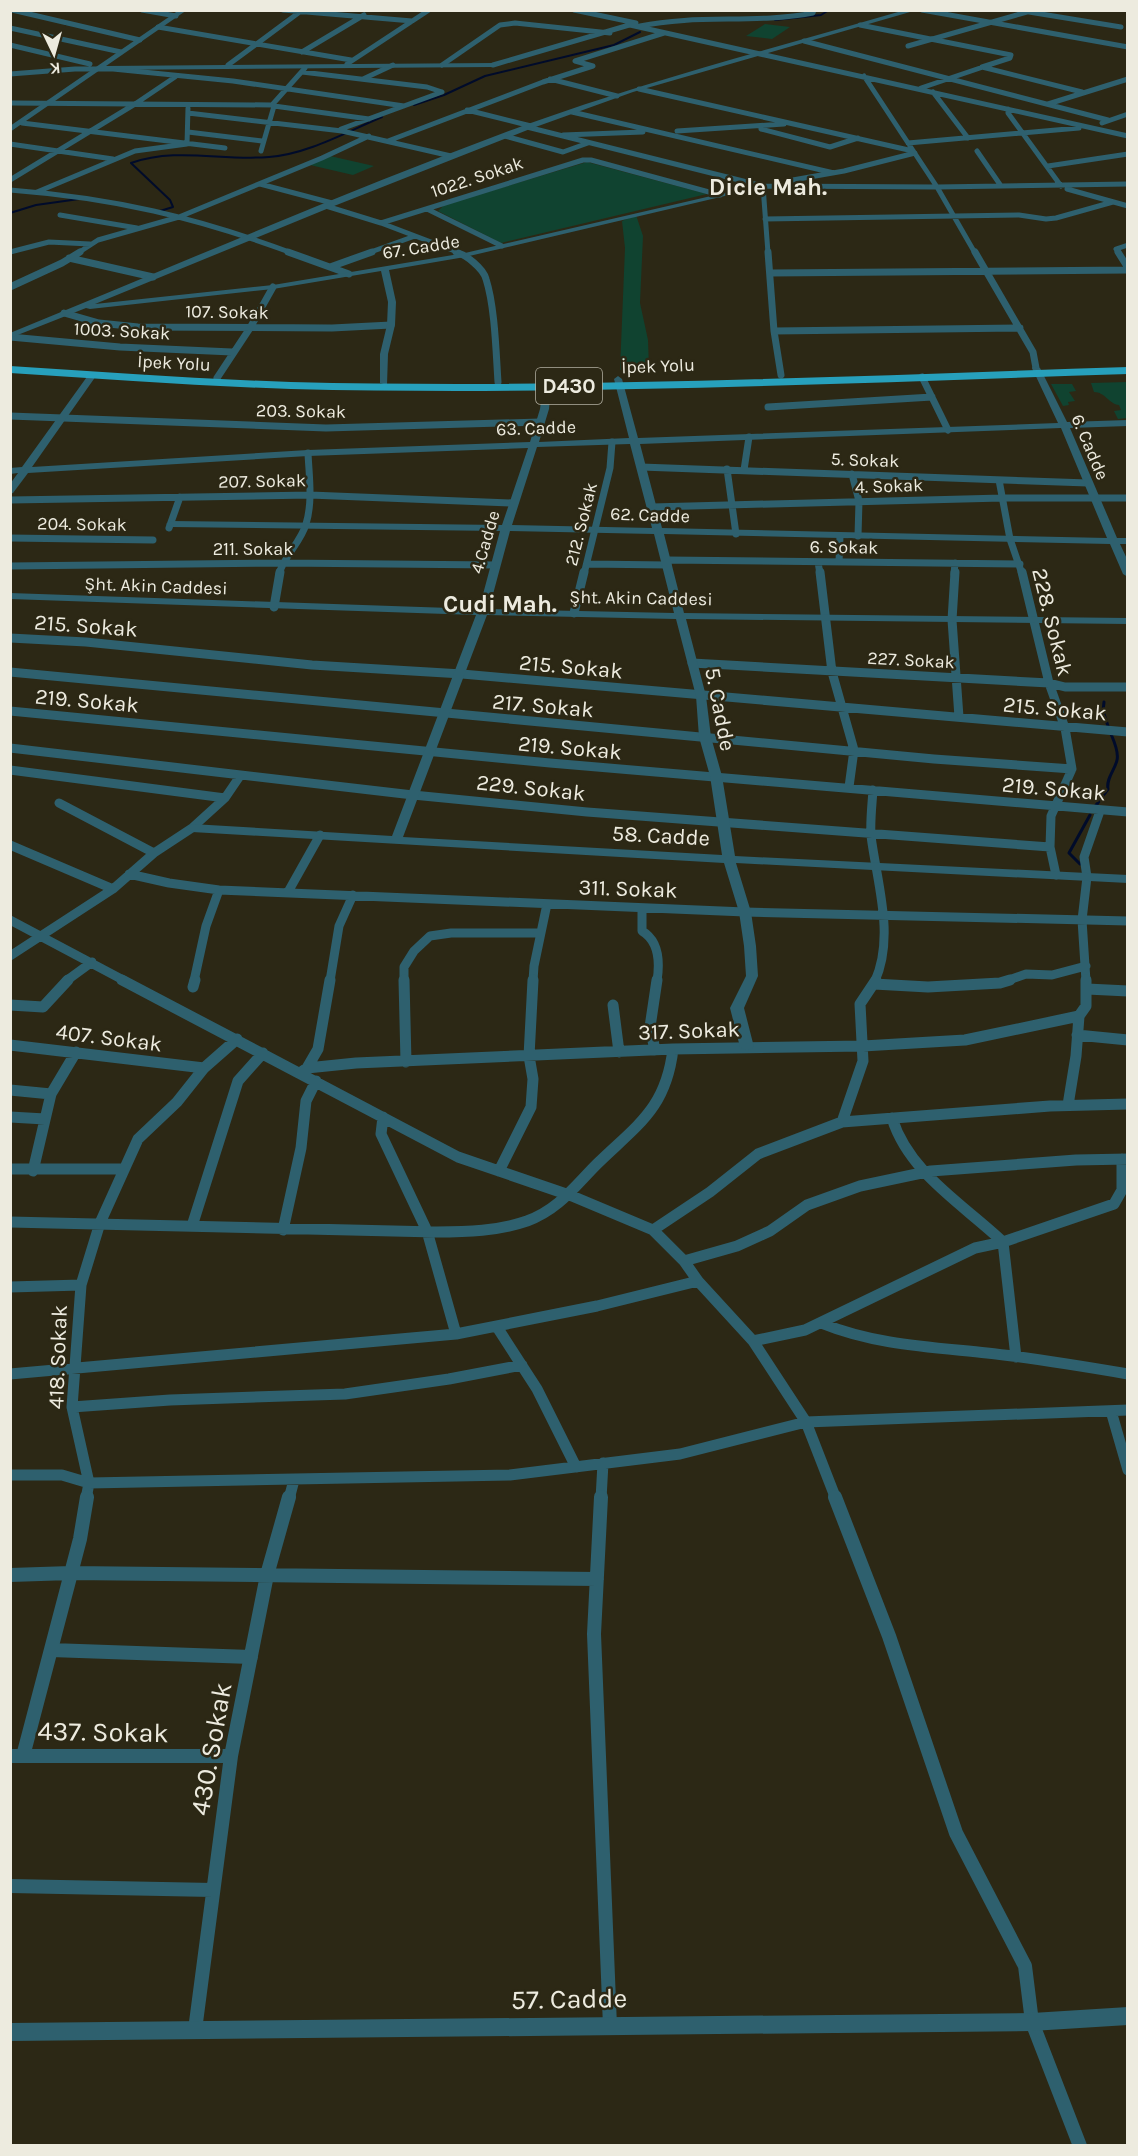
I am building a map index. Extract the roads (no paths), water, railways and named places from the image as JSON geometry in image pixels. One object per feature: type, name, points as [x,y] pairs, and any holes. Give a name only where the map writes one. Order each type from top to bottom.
[{"type":"highway","name":"D430","points":[[10,364],[159,376],[384,383],[619,382],[781,375],[1037,370],[1128,365]]},
{"type":"highway","name":"İpek Yolu","points":[[10,369],[92,376],[335,387],[547,386],[619,382],[922,376],[1037,370],[1128,370]]},
{"type":"street","points":[[12,10],[140,40]]},
{"type":"street","points":[[142,10],[176,16]]},
{"type":"street","points":[[10,130],[184,10]]},
{"type":"street","points":[[283,10],[412,21]]},
{"type":"street","points":[[302,52],[372,10]]},
{"type":"street","points":[[261,151],[273,106],[304,69],[349,62],[429,10]]},
{"type":"street","points":[[158,27],[349,62],[393,65],[493,65],[610,33],[636,23],[574,10]]},
{"type":"street","points":[[790,10],[807,14]]},
{"type":"street","points":[[637,27],[655,22],[696,17],[780,17],[807,14],[814,10]]},
{"type":"street","points":[[10,337],[329,204],[529,127],[639,89],[914,10]]},
{"type":"street","points":[[922,10],[1128,47]]},
{"type":"street","points":[[228,65],[300,11]]},
{"type":"street","points":[[908,46],[1031,11],[1121,27]]},
{"type":"street","points":[[442,65],[500,25],[515,23],[610,33]]},
{"type":"street","points":[[1113,32],[1128,24]]},
{"type":"street","points":[[860,25],[1012,57],[918,88]]},
{"type":"street","points":[[630,26],[1128,136]]},
{"type":"street","points":[[10,28],[122,52]]},
{"type":"street","points":[[388,141],[550,79],[593,66],[575,61],[664,33]]},
{"type":"street","points":[[1095,41],[1104,36]]},
{"type":"street","points":[[804,41],[1108,120]]},
{"type":"street","points":[[10,45],[54,57],[94,64],[98,68],[234,81],[404,106]]},
{"type":"street","points":[[10,74],[98,68],[228,65],[304,69],[363,80],[427,87],[441,92],[339,130]]},
{"type":"street","points":[[363,80],[393,65]]},
{"type":"street","points":[[983,67],[1082,92]]},
{"type":"street","points":[[864,76],[938,187],[1033,352],[1037,370]]},
{"type":"street","points":[[10,180],[87,131],[137,105],[146,96],[175,77]]},
{"type":"street","points":[[550,79],[617,96]]},
{"type":"street","points":[[1026,113],[1082,92],[1128,79]]},
{"type":"street","points":[[639,89],[793,122],[914,152]]},
{"type":"street","points":[[933,92],[968,138]]},
{"type":"street","points":[[10,103],[273,106],[370,119]]},
{"type":"street","points":[[187,144],[188,105]]},
{"type":"street","points":[[1008,109],[1008,113],[1048,166],[1059,186],[1128,206]]},
{"type":"street","points":[[467,110],[559,136],[763,186],[938,187],[1128,184]]},
{"type":"street","points":[[572,112],[664,131],[834,172]]},
{"type":"street","points":[[188,113],[352,132],[451,156]]},
{"type":"street","points":[[908,143],[1091,127],[1128,114]]},
{"type":"street","points":[[559,136],[575,132],[752,127],[793,122]]},
{"type":"street","points":[[22,123],[225,148]]},
{"type":"street","points":[[752,127],[830,147],[858,138]]},
{"type":"street","points":[[188,132],[262,141]]},
{"type":"street","points":[[10,287],[69,258],[90,244],[178,217],[369,136]]},
{"type":"street","points":[[506,136],[563,152],[588,143]]},
{"type":"street","points":[[10,144],[114,159]]},
{"type":"street","points":[[36,192],[135,151],[187,144]]},
{"type":"street","points":[[763,186],[834,172],[914,152]]},
{"type":"street","points":[[976,152],[1001,186]]},
{"type":"street","points":[[1048,166],[1128,154]]},
{"type":"street","name":"1022. Sokak","points":[[381,223],[583,160],[591,160],[720,195]]},
{"type":"street","points":[[260,184],[329,204],[465,255],[486,278],[495,336],[498,382]]},
{"type":"street","points":[[763,186],[774,332],[781,375]]},
{"type":"street","name":"67. Cadde","points":[[78,307],[155,301],[273,287],[465,255],[763,186]]},
{"type":"street","points":[[10,190],[82,196],[145,207],[248,237],[349,274]]},
{"type":"street","points":[[765,219],[954,216],[1019,216],[1046,219],[1113,202]]},
{"type":"street","points":[[427,209],[501,246]]},
{"type":"street","points":[[60,215],[140,228]]},
{"type":"street","points":[[330,267],[415,236]]},
{"type":"street","points":[[10,252],[49,242],[90,244]]},
{"type":"street","points":[[1128,245],[1116,249],[1128,269]]},
{"type":"street","points":[[69,258],[153,277]]},
{"type":"street","points":[[384,268],[392,302],[391,325],[384,354],[384,383]]},
{"type":"street","points":[[770,273],[1128,269]]},
{"type":"street","points":[[217,378],[232,352],[250,328],[273,287]]},
{"type":"street","name":"107. Sokak","points":[[64,313],[99,323],[120,326],[250,328],[391,325]]},
{"type":"street","points":[[774,332],[1020,328]]},
{"type":"street","name":"1003. Sokak","points":[[10,337],[97,345],[232,352]]},
{"type":"street","name":"6. Cadde","points":[[1037,370],[1064,425],[1128,574]]},
{"type":"street","points":[[10,491],[92,376]]},
{"type":"street","points":[[922,376],[948,430]]},
{"type":"street","name":"5. Cadde","points":[[619,382],[657,532],[668,562],[682,615],[701,696],[705,737],[716,776],[729,860],[744,912],[752,976],[737,1008],[747,1047]]},
{"type":"street","name":"4.Cadde","points":[[396,840],[462,674],[484,611],[513,503],[540,422],[548,393],[547,386]]},
{"type":"street","points":[[768,407],[932,397]]},
{"type":"street","name":"203. Sokak","points":[[10,416],[326,428],[540,422]]},
{"type":"street","name":"63. Cadde","points":[[10,471],[308,453],[1128,423]]},
{"type":"street","points":[[744,470],[750,437]]},
{"type":"street","name":"212. Sokak","points":[[574,613],[610,468],[612,442]]},
{"type":"street","points":[[274,607],[276,585],[282,563],[290,554],[306,525],[310,495],[308,453]]},
{"type":"street","name":"5. Sokak","points":[[641,467],[1088,483]]},
{"type":"street","points":[[727,470],[736,534]]},
{"type":"street","points":[[852,474],[858,501],[858,536]]},
{"type":"street","name":"228. Sokak","points":[[999,480],[1010,539],[1020,564],[1049,683],[1065,728],[1072,769]]},
{"type":"street","name":"207. Sokak","points":[[10,500],[310,495],[513,503]]},
{"type":"street","points":[[170,526],[180,497]]},
{"type":"street","name":"4. Sokak","points":[[652,507],[1002,498],[1128,498]]},
{"type":"street","name":"62. Cadde","points":[[170,526],[306,525],[596,529],[736,534],[1128,541]]},
{"type":"street","points":[[839,562],[840,536]]},
{"type":"street","name":"204. Sokak","points":[[10,538],[153,540]]},
{"type":"street","name":"6. Sokak","points":[[586,564],[668,562],[1020,564]]},
{"type":"street","points":[[818,562],[827,617],[832,672],[854,750],[849,787]]},
{"type":"street","name":"211. Sokak","points":[[10,566],[282,563],[495,565]]},
{"type":"street","points":[[955,563],[952,620],[958,717]]},
{"type":"street","name":"Şht. Akin Caddesi","points":[[10,596],[274,607],[952,620],[1128,621]]},
{"type":"street","name":"215. Sokak","points":[[10,638],[86,642],[323,665],[433,674],[462,674],[1128,732]]},
{"type":"street","name":"227. Sokak","points":[[692,663],[1049,683],[1065,687],[1128,687]]},
{"type":"street","name":"217. Sokak","points":[[10,672],[854,750],[984,765],[1072,769]]},
{"type":"street","name":"219. Sokak","points":[[10,711],[432,751],[1128,812]]},
{"type":"street","name":"229. Sokak","points":[[10,748],[412,795],[725,823],[1050,847]]},
{"type":"street","points":[[1056,875],[1050,847],[1051,816],[1072,769]]},
{"type":"street","points":[[10,770],[225,798]]},
{"type":"street","points":[[10,956],[113,888],[154,853],[192,828],[225,798],[240,776]]},
{"type":"street","points":[[842,1122],[863,1061],[860,1004],[874,984],[883,963],[883,916],[871,833],[873,790]]},
{"type":"street","points":[[59,803],[154,853]]},
{"type":"street","points":[[1068,1105],[1078,1016],[1086,1006],[1088,989],[1082,920],[1087,877],[1084,856],[1100,811]]},
{"type":"street","name":"58. Cadde","points":[[192,828],[875,868],[1128,879]]},
{"type":"street","points":[[288,892],[320,835]]},
{"type":"street","points":[[10,845],[113,888]]},
{"type":"street","name":"311. Sokak","points":[[129,874],[169,883],[219,890],[744,912],[1128,921]]},
{"type":"street","points":[[193,987],[206,926],[219,890]]},
{"type":"street","points":[[303,1070],[318,1049],[339,926],[353,895]]},
{"type":"street","points":[[499,1170],[531,1107],[533,1078],[529,1056],[534,966],[547,904]]},
{"type":"street","points":[[642,908],[642,931],[652,937],[657,948],[658,976],[650,1027],[655,1050]]},
{"type":"street","points":[[10,920],[263,1053],[303,1070],[316,1081],[458,1156],[572,1196],[653,1230],[684,1261],[698,1281],[753,1341],[806,1422],[889,1636],[956,1833],[1025,1966],[1032,2022],[1080,2145]]},
{"type":"street","points":[[406,1062],[404,967],[414,951],[430,936],[451,933],[541,933]]},
{"type":"street","points":[[10,1005],[43,1007],[66,979],[92,962]]},
{"type":"street","points":[[874,984],[928,987],[1000,983],[1026,974],[1052,975],[1086,966]]},
{"type":"street","points":[[1088,989],[1128,992]]},
{"type":"street","points":[[613,1005],[619,1052]]},
{"type":"street","name":"317. Sokak","points":[[303,1070],[356,1063],[673,1049],[863,1046],[964,1040],[1078,1016]]},
{"type":"street","points":[[1077,1035],[1128,1040]]},
{"type":"street","name":"418. Sokak","points":[[17,1756],[51,1650],[80,1539],[90,1483],[72,1407],[81,1285],[100,1223],[138,1139],[177,1102],[204,1068],[237,1039]]},
{"type":"street","name":"407. Sokak","points":[[10,1045],[204,1068]]},
{"type":"street","points":[[10,1222],[283,1230],[488,1230],[508,1226],[546,1213],[572,1196],[596,1164],[624,1142],[655,1106],[673,1064],[673,1049]]},
{"type":"street","points":[[33,1171],[51,1094],[75,1052]]},
{"type":"street","points":[[192,1226],[238,1081],[263,1053]]},
{"type":"street","points":[[283,1230],[301,1148],[306,1101],[316,1081]]},
{"type":"street","points":[[10,1090],[51,1094]]},
{"type":"street","points":[[653,1230],[710,1192],[758,1154],[842,1122],[1068,1105],[1128,1104]]},
{"type":"street","points":[[10,1117],[45,1119]]},
{"type":"street","points":[[383,1117],[381,1134],[427,1231],[456,1334]]},
{"type":"street","points":[[892,1118],[898,1137],[924,1173],[1003,1242],[1016,1357]]},
{"type":"street","points":[[684,1261],[737,1246],[770,1231],[807,1205],[850,1190],[924,1173],[1076,1160],[1125,1159],[1122,1190],[1114,1204],[1003,1242],[975,1248],[806,1330],[753,1341]]},
{"type":"street","points":[[10,1169],[33,1171],[123,1169]]},
{"type":"street","points":[[10,1374],[456,1334],[597,1306],[698,1281]]},
{"type":"street","points":[[10,1287],[81,1285]]},
{"type":"street","points":[[821,1323],[841,1332],[892,1343],[1016,1357],[1128,1374]]},
{"type":"street","points":[[497,1327],[537,1389],[576,1467]]},
{"type":"street","points":[[72,1407],[170,1400],[345,1394],[449,1379],[522,1365]]},
{"type":"street","points":[[10,1474],[62,1475],[90,1483],[510,1475],[680,1454],[806,1422],[1128,1410]]},
{"type":"street","points":[[1111,1411],[1128,1470]]},
{"type":"street","points":[[603,1463],[594,1634],[610,2026]]},
{"type":"street","name":"430. Sokak","points":[[195,2030],[231,1756],[267,1575],[294,1480]]},
{"type":"street","points":[[10,1575],[71,1573],[597,1579]]},
{"type":"street","points":[[51,1650],[251,1657]]},
{"type":"street","name":"437. Sokak","points":[[17,1756],[231,1756]]},
{"type":"street","points":[[10,1886],[213,1890]]},
{"type":"street","name":"57. Cadde","points":[[10,2032],[1032,2022],[1128,2016]]},
{"type":"waterway","points":[[775,20],[821,15],[829,10]]},
{"type":"waterway","points":[[414,105],[444,95],[485,76],[614,45],[640,32]]},
{"type":"waterway","points":[[160,211],[173,207],[170,200],[131,163],[148,158],[182,155],[251,158],[284,155],[327,142],[382,117]]},
{"type":"waterway","points":[[10,213],[36,205],[79,199]]},
{"type":"waterway","points":[[1104,702],[1103,711],[1109,729]]},
{"type":"waterway","points":[[1094,808],[1108,789],[1108,781],[1117,760],[1117,750],[1111,734]]},
{"type":"waterway","points":[[1080,864],[1069,853],[1090,815]]},
{"type":"district","name":"Dicle Mah.","points":[[768,187]]},
{"type":"district","name":"Cudi Mah.","points":[[500,604]]}]
